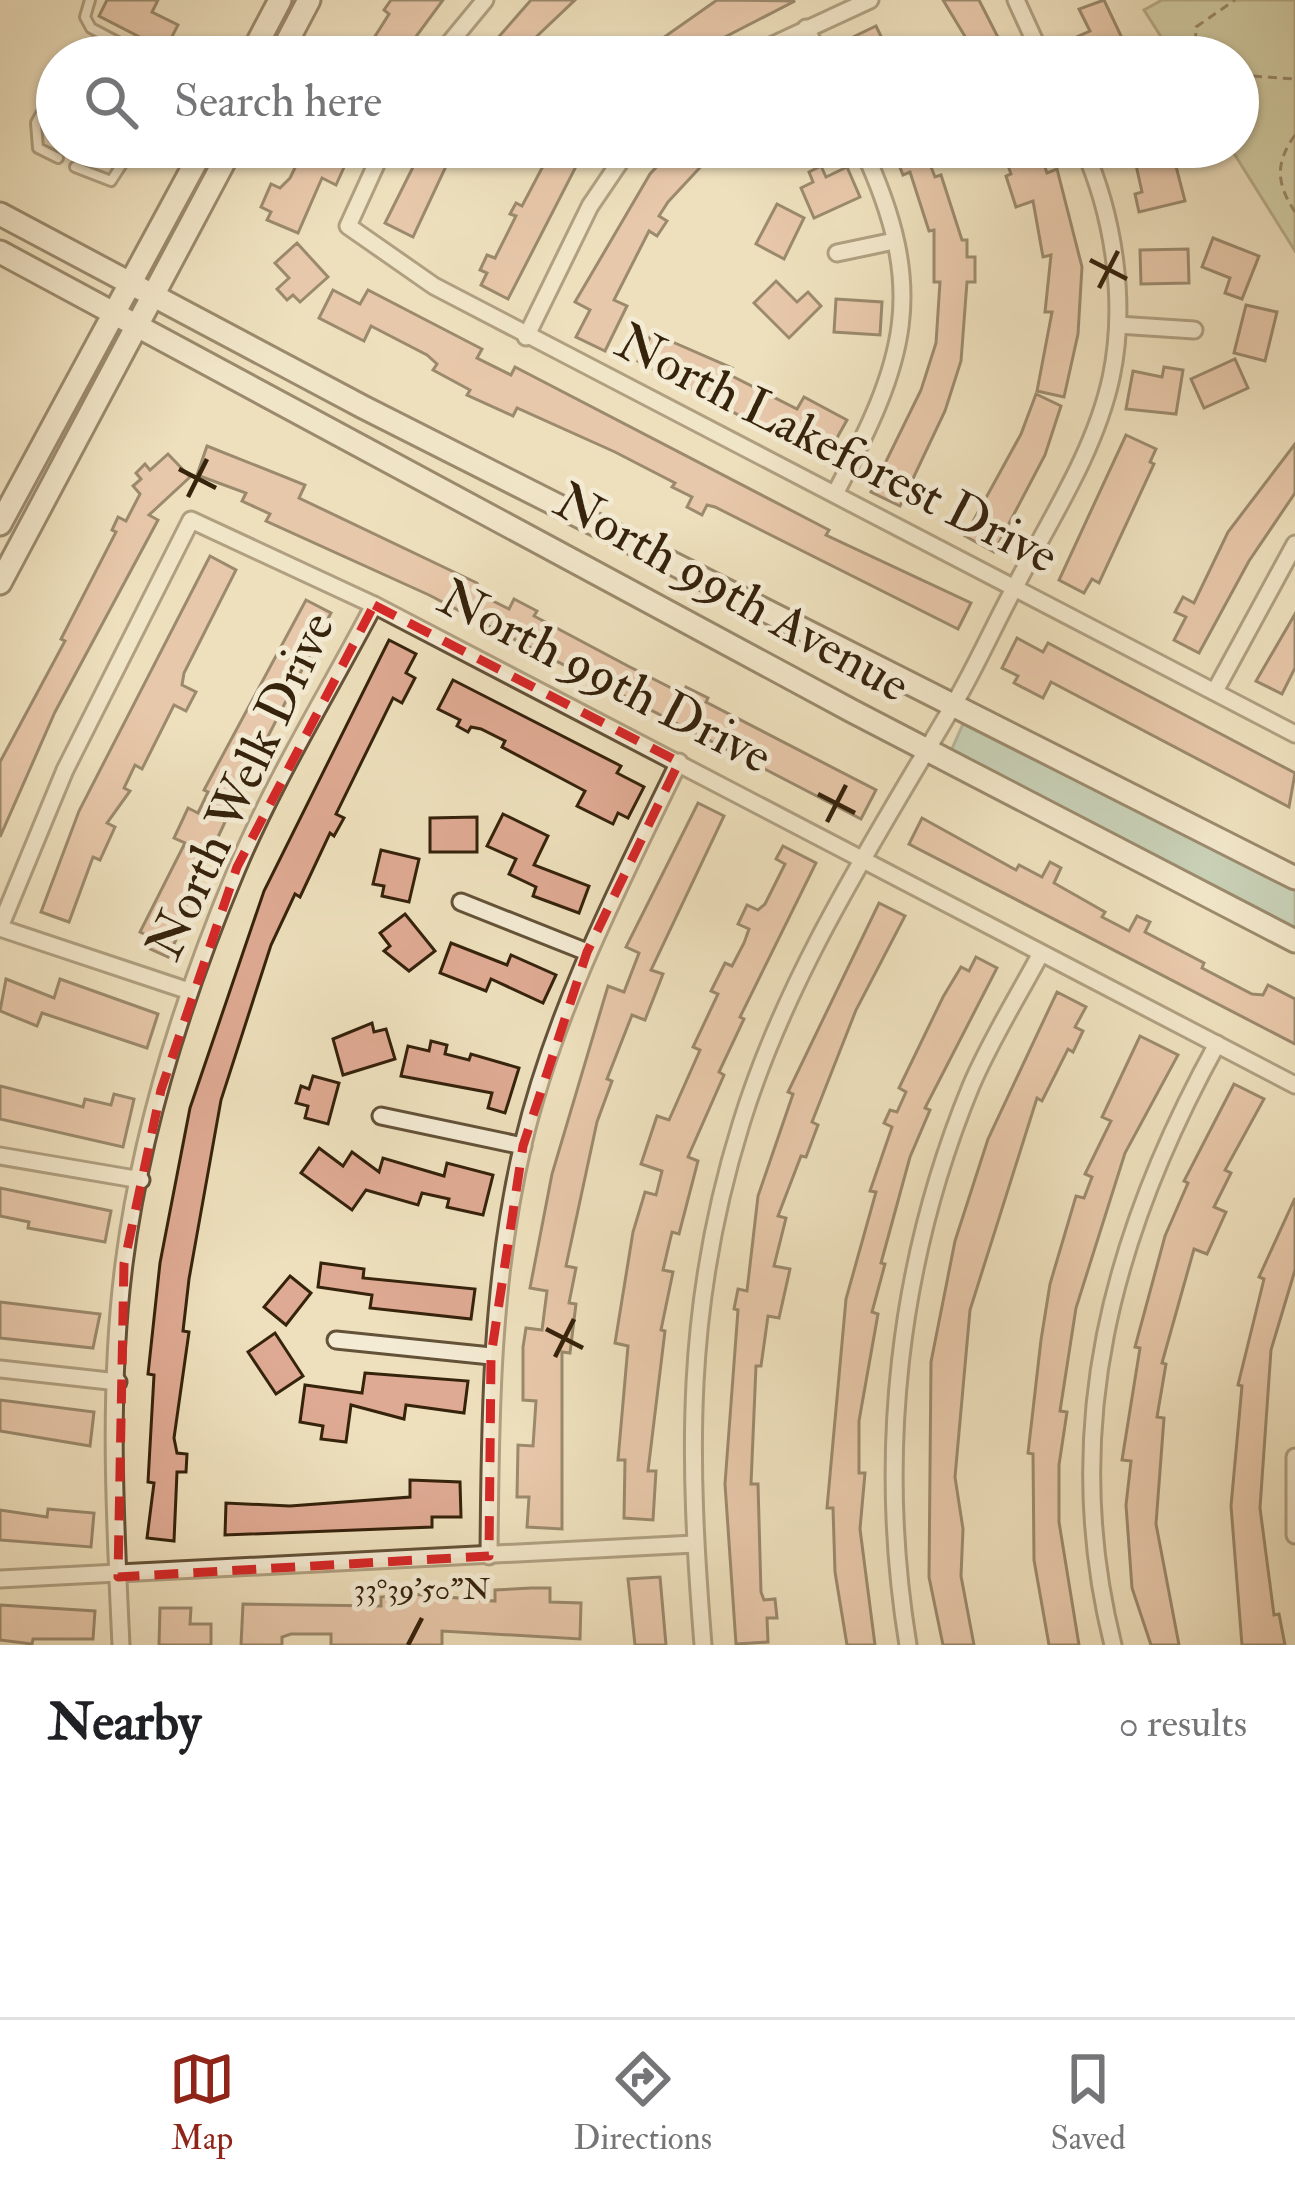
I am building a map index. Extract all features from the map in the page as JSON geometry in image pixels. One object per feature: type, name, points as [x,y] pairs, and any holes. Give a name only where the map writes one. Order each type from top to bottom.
[{"type":"main road","points":[[261,36],[280,0]]},
{"type":"main road","points":[[290,36],[309,0]]},
{"type":"main road","points":[[144,290],[195,168]]},
{"type":"main road","points":[[0,524],[219,168]]},
{"type":"main road","name":"North 99th Avenue","points":[[0,214],[363,407],[956,702],[1295,878]]},
{"type":"main road","name":"North 99th Avenue","points":[[0,251],[926,750],[1295,941]]},
{"type":"main road","points":[[0,584],[128,319]]},
{"type":"street","points":[[455,36],[485,0]]},
{"type":"street","points":[[790,36],[870,0]]},
{"type":"street","points":[[1016,0],[1032,36]]},
{"type":"street","points":[[806,28],[810,36]]},
{"type":"street","name":"North Lakeforest Drive","points":[[374,168],[348,226],[434,286],[1295,734]]},
{"type":"street","points":[[526,337],[590,206],[616,168]]},
{"type":"street","points":[[835,494],[891,381],[901,339],[901,277],[869,168]]},
{"type":"street","points":[[703,1645],[689,1456],[694,1352],[711,1239],[741,1124],[783,1011],[863,860],[956,702],[1097,422],[1118,325],[1112,249],[1092,168]]},
{"type":"street","points":[[837,253],[894,241]]},
{"type":"street","points":[[1118,325],[1194,330]]},
{"type":"street","name":"North 99th Drive","points":[[0,927],[65,770],[191,520],[374,605],[1295,1085]]},
{"type":"street","points":[[1215,691],[1295,544]]},
{"type":"street","name":"North Welk Drive","points":[[121,1645],[113,1473],[124,1264],[141,1180],[189,991],[237,867],[374,605]]},
{"type":"street","points":[[489,1556],[491,1356],[523,1146],[587,952],[679,762]]},
{"type":"street","points":[[460,902],[587,952]]},
{"type":"street","points":[[0,927],[189,991]]},
{"type":"street","points":[[908,1645],[897,1575],[892,1469],[901,1348],[922,1237],[972,1084],[1040,956]]},
{"type":"street","points":[[1113,1645],[1088,1476],[1101,1341],[1136,1216],[1177,1117],[1216,1044]]},
{"type":"street","points":[[381,1116],[523,1146]]},
{"type":"street","points":[[0,1156],[141,1180]]},
{"type":"street","points":[[336,1340],[491,1356]]},
{"type":"street","points":[[0,1369],[118,1382]]},
{"type":"street","points":[[1295,1456],[1295,1534]]},
{"type":"street","points":[[0,1579],[118,1577],[695,1544]]},
{"type":"lane","points":[[90,0],[85,17],[91,28],[106,36]]},
{"type":"lane","points":[[78,168],[111,181],[119,168]]},
{"type":"path","points":[[1196,36],[1196,27],[1235,0]]},
{"type":"path","points":[[1259,76],[1295,79]]},
{"type":"path","points":[[1295,135],[1282,153],[1279,178],[1295,212]]},
{"type":"highlighted area","points":[[374,605],[679,762],[587,952],[523,1146],[491,1356],[489,1556],[118,1577],[124,1264],[161,1090],[237,867]]},
{"type":"shaded area","points":[[1162,0],[1295,0],[1295,251],[1243,168],[1259,168],[1259,36],[1161,36],[1144,10]]},
{"type":"shaded area","points":[[963,724],[1295,888],[1295,928],[951,751]]},
{"type":"building","points":[[107,0],[158,0],[152,12],[178,25],[172,36],[138,36],[99,16]]},
{"type":"building","points":[[391,0],[443,0],[416,36],[375,36],[389,14],[384,10]]},
{"type":"building","points":[[531,0],[575,0],[537,36],[499,36]]},
{"type":"building","points":[[717,0],[795,1],[727,36],[666,36]]},
{"type":"building","points":[[943,0],[979,0],[997,36],[965,36]]},
{"type":"building","points":[[1104,0],[1120,36],[1079,36],[1090,31],[1079,9]]},
{"type":"building","points":[[876,26],[881,36],[855,36]]},
{"type":"building","points":[[295,168],[344,168],[336,185],[322,178],[298,233],[267,220],[271,212],[261,207],[271,184],[280,188]]},
{"type":"building","points":[[412,168],[445,168],[413,237],[385,223]]},
{"type":"building","points":[[542,168],[575,168],[508,299],[481,285],[487,273],[480,270],[487,255],[495,258],[516,216],[510,214],[516,203],[522,206]]},
{"type":"building","points":[[656,168],[700,168],[659,216],[667,221],[657,236],[649,231],[614,300],[627,306],[605,351],[576,337],[590,310],[575,302]]},
{"type":"building","points":[[822,168],[826,177],[847,168],[860,197],[814,218],[801,188],[813,182],[809,172]]},
{"type":"building","points":[[900,168],[931,168],[935,177],[941,175],[962,240],[967,240],[967,257],[975,257],[975,282],[967,282],[961,361],[945,411],[900,506],[871,492],[921,390],[936,343],[940,282],[934,282],[934,230],[929,231],[910,172],[903,175]]},
{"type":"building","points":[[1009,168],[1045,168],[1047,173],[1057,169],[1082,267],[1078,334],[1064,397],[1037,391],[1052,312],[1045,312],[1051,255],[1043,257],[1033,201],[1016,207],[1006,176],[1011,174]]},
{"type":"building","points":[[1137,168],[1176,168],[1185,201],[1139,212],[1135,194],[1142,192]]},
{"type":"building","points":[[777,204],[804,218],[784,259],[756,244]]},
{"type":"building","points":[[1213,238],[1259,256],[1242,299],[1225,293],[1230,278],[1202,267]]},
{"type":"building","points":[[297,243],[328,277],[300,302],[293,295],[287,300],[277,289],[289,278],[275,263]]},
{"type":"building","points":[[1188,249],[1189,283],[1141,284],[1140,250]]},
{"type":"building","points":[[776,281],[797,302],[808,292],[821,306],[789,338],[754,303]]},
{"type":"building","points":[[333,290],[360,304],[368,290],[482,349],[477,358],[511,375],[515,367],[829,530],[826,535],[971,603],[958,629],[715,507],[707,505],[702,515],[687,507],[692,497],[672,487],[675,483],[615,452],[517,408],[513,416],[467,395],[470,390],[433,370],[437,364],[427,355],[371,326],[364,341],[319,318]]},
{"type":"building","points":[[836,299],[882,302],[880,335],[834,332]]},
{"type":"building","points":[[1246,305],[1277,312],[1265,361],[1234,353]]},
{"type":"building","points":[[652,333],[732,368],[728,374],[797,409],[804,397],[847,420],[833,445],[806,431],[798,447],[638,361]]},
{"type":"building","points":[[1235,359],[1248,388],[1204,408],[1191,379]]},
{"type":"building","points":[[1164,367],[1183,370],[1176,414],[1126,409],[1133,371],[1162,377]]},
{"type":"building","points":[[1036,394],[1061,406],[1045,455],[994,552],[965,536],[1021,434]]},
{"type":"building","points":[[1126,435],[1156,449],[1150,462],[1154,464],[1099,583],[1092,579],[1084,593],[1059,580]]},
{"type":"building","points":[[1295,444],[1295,493],[1249,561],[1199,653],[1174,640],[1186,617],[1175,612],[1183,597],[1194,603],[1228,532]]},
{"type":"building","points":[[207,446],[305,485],[299,498],[477,583],[483,596],[509,609],[514,599],[537,611],[534,616],[628,666],[683,694],[686,687],[708,698],[706,702],[876,790],[861,819],[429,595],[266,521],[270,514],[242,501],[246,493],[197,475]]},
{"type":"building","points":[[168,454],[190,477],[149,515],[158,520],[55,712],[0,837],[0,762],[65,641],[61,639],[116,532],[112,530],[118,517],[126,521],[140,494],[133,486],[141,479],[136,473],[145,464],[150,470]]},
{"type":"building","points":[[210,556],[236,570],[184,673],[182,685],[196,692],[186,711],[174,705],[142,769],[135,765],[124,788],[130,791],[107,823],[115,827],[100,860],[93,857],[69,922],[41,912],[79,811]]},
{"type":"building","points":[[306,600],[331,613],[233,805],[180,918],[185,920],[168,957],[146,947],[151,937],[140,932],[185,843],[174,838],[188,808],[198,813],[208,792],[204,790]]},
{"type":"building","points":[[1295,614],[1295,668],[1282,694],[1256,681]]},
{"type":"building","points":[[1017,638],[1043,652],[1048,643],[1295,773],[1289,807],[1051,682],[1043,698],[1014,683],[1018,676],[1002,668]]},
{"type":"building","points":[[389,640],[416,654],[406,673],[415,678],[402,703],[393,698],[336,814],[344,818],[334,836],[330,833],[271,945],[221,1100],[183,1331],[189,1332],[174,1438],[177,1453],[187,1454],[186,1472],[177,1472],[174,1541],[147,1538],[154,1483],[148,1482],[154,1375],[148,1374],[160,1263],[190,1108],[264,891]]},
{"type":"building","points":[[453,680],[621,766],[617,773],[644,787],[628,818],[618,813],[613,824],[577,806],[585,791],[502,747],[505,741],[481,729],[471,727],[468,732],[457,726],[460,720],[438,709]]},
{"type":"building","points":[[698,803],[724,816],[651,970],[663,974],[645,1020],[632,1015],[607,1079],[612,1081],[597,1122],[566,1266],[576,1268],[569,1303],[576,1304],[570,1353],[562,1352],[562,1529],[527,1527],[529,1497],[517,1497],[518,1445],[533,1446],[536,1401],[523,1400],[523,1347],[526,1328],[542,1330],[547,1291],[530,1288],[552,1174],[608,986],[624,992],[639,953],[626,947]]},
{"type":"building","points":[[503,814],[548,836],[534,865],[589,886],[579,913],[533,896],[536,887],[509,874],[516,859],[487,846]]},
{"type":"building","points":[[477,817],[477,852],[430,852],[430,818]]},
{"type":"building","points":[[922,818],[1016,870],[1019,865],[1042,877],[1050,862],[1061,868],[1054,883],[1105,912],[1102,917],[1129,931],[1137,916],[1150,922],[1145,932],[1204,963],[1202,968],[1252,994],[1263,995],[1268,985],[1295,999],[1295,1044],[909,844]]},
{"type":"building","points":[[783,846],[816,863],[740,1017],[744,1019],[719,1072],[724,1075],[688,1157],[698,1161],[679,1234],[672,1232],[663,1270],[673,1272],[661,1330],[665,1331],[648,1471],[656,1471],[653,1520],[624,1518],[625,1460],[618,1460],[628,1346],[615,1343],[633,1232],[645,1192],[656,1195],[662,1171],[641,1164],[657,1116],[669,1120],[700,1050],[693,1047],[718,994],[711,991],[725,963],[732,966],[744,943],[749,929],[738,924],[747,905],[758,910],[765,904],[785,864],[776,859]]},
{"type":"building","points":[[381,850],[419,859],[409,902],[382,896],[384,886],[373,884]]},
{"type":"building","points":[[879,903],[905,916],[856,1010],[812,1122],[818,1125],[806,1157],[801,1156],[778,1216],[786,1218],[774,1266],[790,1269],[779,1318],[768,1316],[761,1366],[756,1366],[751,1484],[758,1484],[761,1592],[764,1600],[775,1599],[777,1618],[767,1618],[768,1642],[736,1644],[725,1484],[738,1310],[734,1309],[738,1289],[747,1291],[758,1196],[793,1094],[788,1092]]},
{"type":"building","points":[[405,914],[435,951],[409,971],[384,951],[390,946],[380,933]]},
{"type":"building","points":[[451,943],[507,965],[511,955],[556,975],[543,1003],[491,979],[486,991],[440,973]]},
{"type":"building","points":[[976,957],[997,968],[925,1108],[930,1110],[910,1157],[881,1263],[885,1264],[872,1312],[878,1314],[859,1421],[859,1473],[865,1473],[860,1529],[875,1645],[847,1645],[835,1572],[833,1508],[827,1508],[846,1299],[876,1192],[870,1191],[892,1127],[884,1123],[890,1110],[897,1112],[906,1092],[899,1088],[943,997],[961,967],[969,971]]},
{"type":"building","points":[[6,979],[54,998],[60,979],[158,1014],[147,1048],[42,1013],[37,1026],[0,1011]]},
{"type":"building","points":[[1057,992],[1086,1007],[1075,1027],[1083,1031],[1073,1052],[1068,1049],[1042,1101],[1037,1098],[970,1310],[955,1477],[963,1529],[961,1576],[974,1645],[943,1645],[929,1577],[931,1362],[955,1241],[988,1139]]},
{"type":"building","points":[[372,1023],[374,1032],[386,1029],[395,1059],[343,1075],[333,1039]]},
{"type":"building","points":[[1140,1036],[1178,1055],[1125,1153],[1076,1308],[1060,1411],[1067,1412],[1059,1465],[1059,1522],[1079,1645],[1049,1645],[1034,1560],[1033,1454],[1028,1453],[1041,1340],[1050,1284],[1076,1196],[1084,1198],[1092,1177],[1085,1174],[1111,1121],[1102,1117]]},
{"type":"building","points":[[431,1041],[447,1045],[445,1054],[469,1060],[471,1054],[519,1068],[505,1113],[488,1108],[492,1093],[401,1076],[408,1046],[429,1051]]},
{"type":"building","points":[[313,1076],[339,1083],[328,1124],[305,1118],[308,1106],[296,1103],[301,1086],[309,1089]]},
{"type":"building","points":[[1234,1084],[1264,1099],[1225,1170],[1231,1173],[1214,1207],[1226,1212],[1207,1254],[1194,1249],[1162,1363],[1166,1364],[1157,1417],[1164,1418],[1156,1524],[1179,1645],[1151,1645],[1132,1588],[1126,1505],[1131,1461],[1122,1460],[1140,1348],[1135,1347],[1165,1236],[1188,1183],[1184,1181]]},
{"type":"building","points":[[0,1086],[83,1107],[85,1099],[111,1105],[114,1094],[134,1099],[123,1147],[0,1119]]},
{"type":"building","points":[[319,1148],[343,1166],[352,1152],[379,1172],[383,1158],[444,1176],[447,1163],[493,1175],[483,1215],[447,1207],[449,1199],[422,1193],[418,1205],[366,1190],[352,1210],[301,1173]]},
{"type":"building","points":[[0,1188],[111,1211],[105,1242],[28,1228],[29,1222],[0,1216]]},
{"type":"building","points":[[1295,1198],[1295,1270],[1271,1350],[1260,1508],[1274,1615],[1279,1614],[1285,1645],[1242,1645],[1231,1506],[1242,1386],[1238,1385],[1264,1279],[1259,1277]]},
{"type":"building","points":[[321,1263],[364,1269],[363,1278],[475,1289],[471,1319],[370,1308],[372,1295],[318,1287]]},
{"type":"building","points":[[290,1276],[311,1293],[286,1325],[264,1307]]},
{"type":"building","points":[[0,1302],[100,1314],[93,1348],[0,1338]]},
{"type":"building","points":[[275,1333],[303,1376],[276,1394],[248,1352]]},
{"type":"building","points":[[365,1373],[468,1381],[464,1413],[406,1405],[404,1419],[351,1405],[346,1442],[321,1439],[323,1426],[300,1422],[305,1385],[362,1393]]},
{"type":"building","points":[[0,1400],[94,1412],[90,1446],[0,1431]]},
{"type":"building","points":[[410,1480],[460,1482],[461,1517],[432,1517],[432,1527],[225,1535],[226,1503],[290,1506],[410,1497]]},
{"type":"building","points":[[48,1509],[94,1513],[91,1547],[0,1540],[0,1510],[47,1517]]},
{"type":"building","points":[[660,1577],[666,1645],[635,1645],[628,1579]]},
{"type":"building","points":[[550,1588],[550,1602],[581,1603],[580,1639],[442,1631],[442,1645],[331,1645],[331,1634],[291,1634],[282,1637],[282,1645],[241,1645],[243,1604],[381,1606],[381,1597],[411,1594],[495,1601],[495,1590]]},
{"type":"building","points":[[0,1605],[95,1611],[93,1639],[33,1639],[32,1644],[0,1640]]},
{"type":"building","points":[[160,1608],[191,1608],[190,1624],[211,1624],[211,1645],[159,1645]]}]
